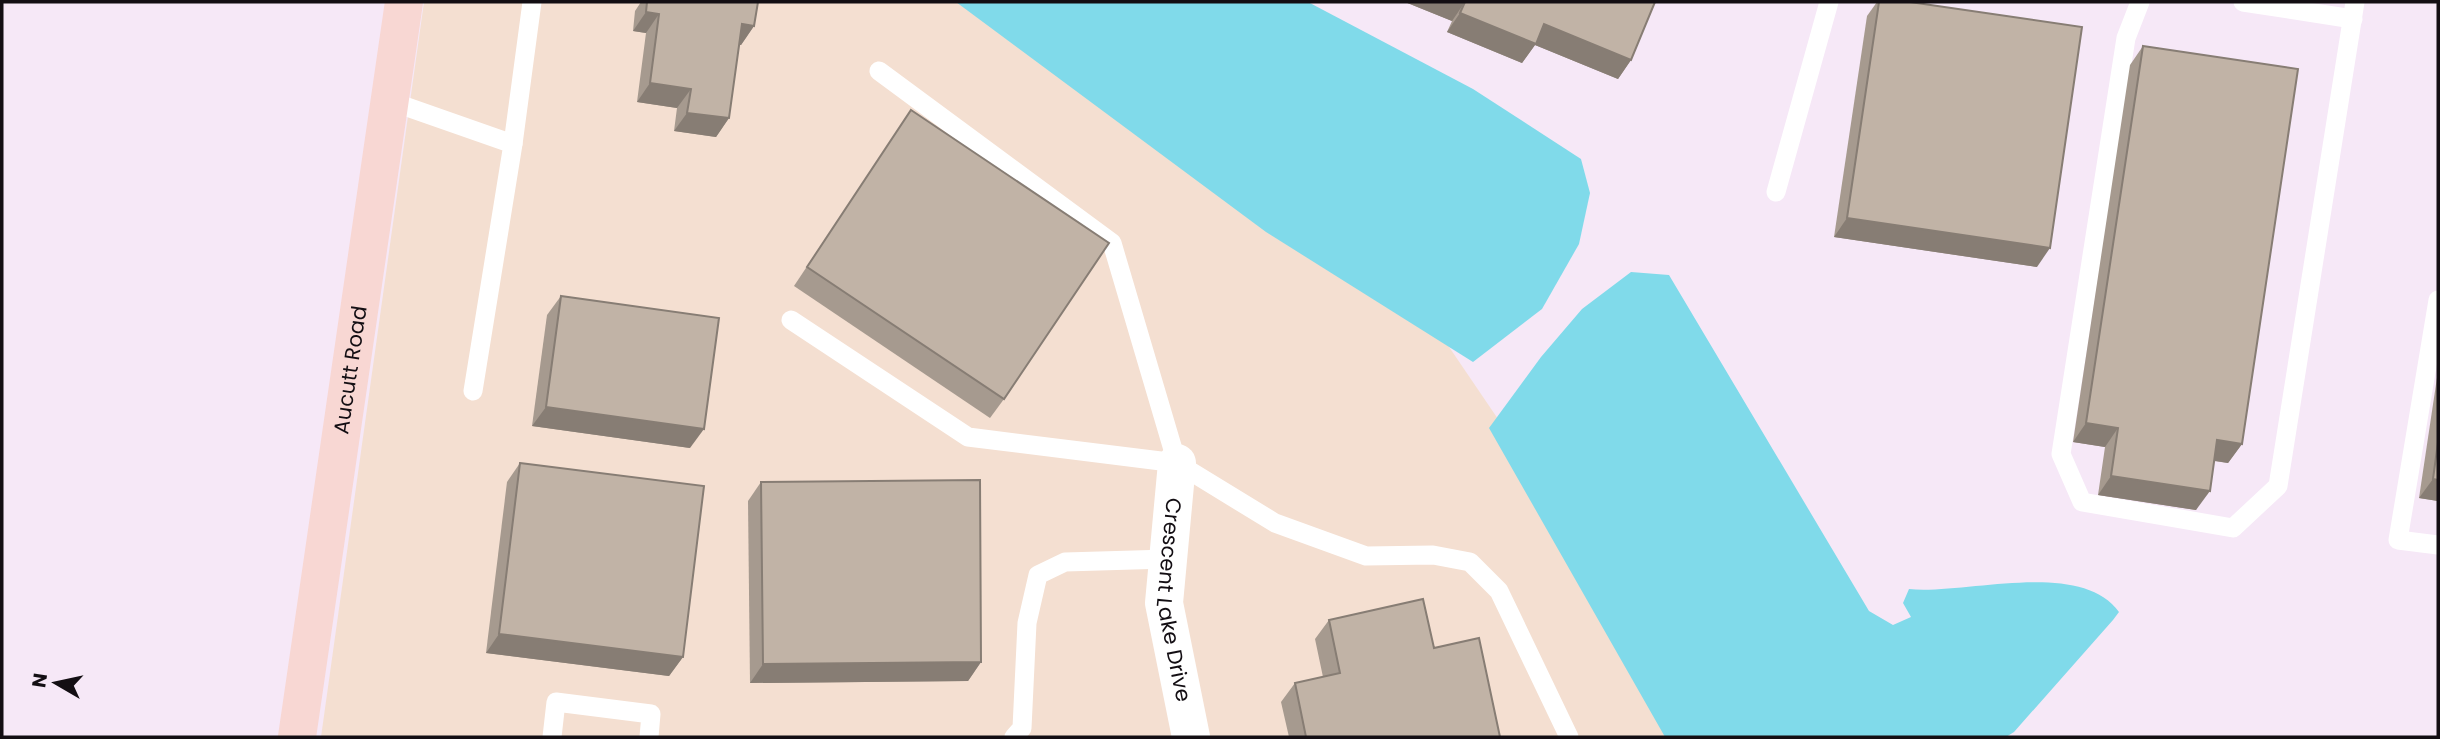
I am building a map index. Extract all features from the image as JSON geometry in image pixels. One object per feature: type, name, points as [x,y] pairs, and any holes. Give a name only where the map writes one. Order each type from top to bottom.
[{"type":"street","name":"Aucutt Road","points":[[297,737],[404,2]]},
{"type":"street","name":"Crescent Lake Drive","points":[[1177,463],[1164,603],[1191,737]]},
{"type":"lane","points":[[473,391],[513,144],[532,2]]},
{"type":"lane","points":[[1776,192],[1829,2]]},
{"type":"lane","points":[[2140,2],[2126,38],[2061,454],[2082,502],[2233,528],[2278,486],[2354,10],[2243,2]]},
{"type":"lane","points":[[879,71],[1112,243],[1177,463]]},
{"type":"lane","points":[[390,101],[513,144]]},
{"type":"lane","points":[[2438,300],[2398,540],[2438,545]]},
{"type":"lane","points":[[791,320],[968,437],[1177,463],[1275,523],[1366,556],[1433,555],[1470,562],[1499,591],[1569,737]]},
{"type":"lane","points":[[1014,737],[1022,728],[1027,623],[1038,575],[1065,562],[1168,559]]},
{"type":"lane","points":[[552,737],[556,702],[651,714],[649,737]]},
{"type":"shaded area","points":[[424,2],[1019,2],[1443,338],[1714,737],[321,737]]},
{"type":"water","points":[[956,2],[1308,2],[1473,89],[1581,159],[1590,193],[1579,244],[1542,309],[1473,362],[1266,232]]},
{"type":"water","points":[[1631,272],[1669,275],[1869,611],[1893,625],[1911,617],[1903,603],[1909,589],[2020,582],[2078,586],[2101,596],[2119,612],[2014,732],[2006,737],[1665,737],[1489,428],[1541,357],[1582,309]]},
{"type":"building","points":[[647,2],[758,2],[754,26],[742,24],[729,118],[687,113],[691,89],[650,83],[659,14],[646,12]]},
{"type":"building","points":[[1465,2],[1655,2],[1631,60],[1544,24],[1536,44],[1460,13]]},
{"type":"building","points":[[1879,2],[1910,2],[2082,27],[2050,248],[1847,218]]},
{"type":"building","points":[[2143,46],[2298,69],[2242,444],[2217,440],[2210,491],[2111,476],[2118,428],[2086,423]]},
{"type":"building","points":[[911,110],[1109,243],[1004,399],[807,267]]},
{"type":"building","points":[[561,296],[719,318],[704,429],[546,407]]},
{"type":"building","points":[[2438,442],[2438,480],[2433,479]]},
{"type":"building","points":[[520,463],[704,486],[683,657],[499,634]]},
{"type":"building","points":[[980,480],[981,662],[763,664],[761,482]]},
{"type":"building","points":[[1423,599],[1434,648],[1479,638],[1500,737],[1306,737],[1295,683],[1340,673],[1329,620]]}]
